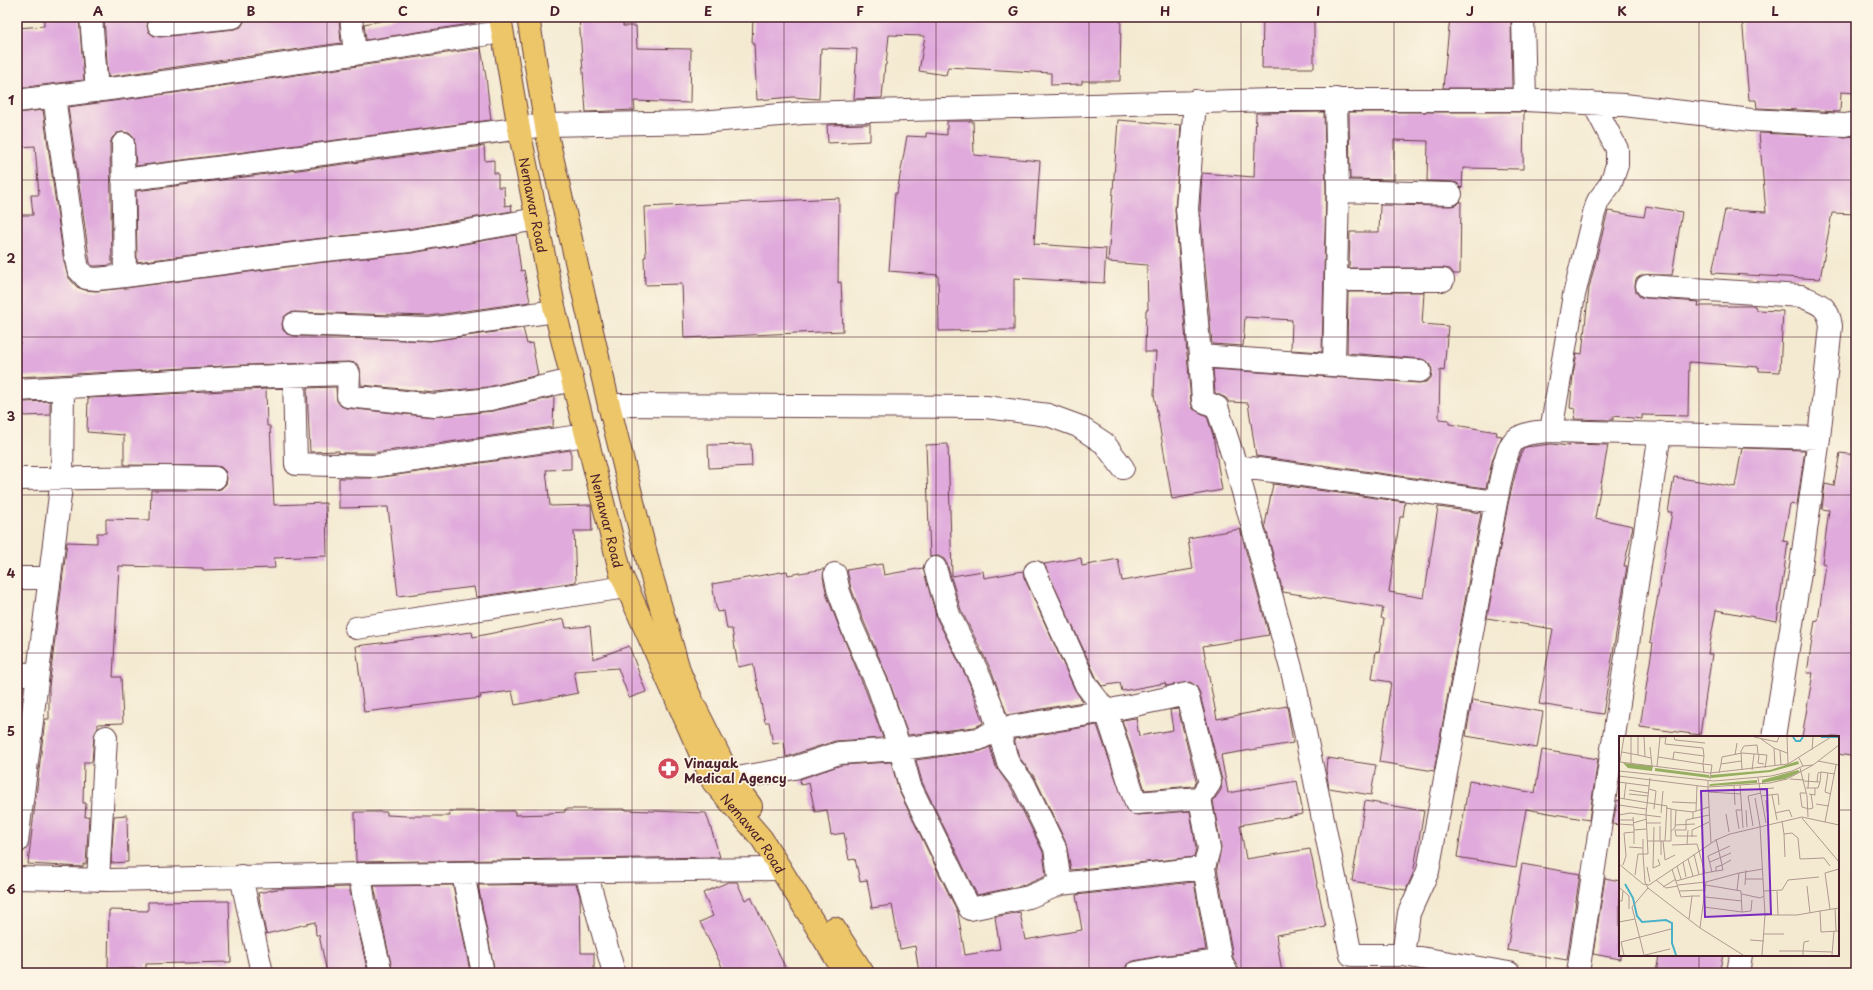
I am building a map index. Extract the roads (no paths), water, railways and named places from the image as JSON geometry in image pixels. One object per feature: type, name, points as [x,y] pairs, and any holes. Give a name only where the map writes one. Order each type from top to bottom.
[{"type":"highway","name":"Nemawar Road","points":[[528,17],[546,125],[609,406],[650,570],[680,673],[722,780],[795,866],[863,973]]},
{"type":"highway","name":"Nemawar Road","points":[[501,25],[519,129],[556,311],[572,380],[626,587],[722,780],[762,839],[779,869],[845,973]]},
{"type":"street","points":[[91,17],[97,91]]},
{"type":"street","points":[[159,25],[233,17]]},
{"type":"street","points":[[350,17],[355,54]]},
{"type":"street","points":[[1523,17],[1525,100]]},
{"type":"street","points":[[17,101],[355,54],[501,25]]},
{"type":"street","points":[[54,96],[78,269],[86,278],[97,279],[125,276],[316,250],[410,241],[537,219]]},
{"type":"street","points":[[1334,364],[1338,191],[1336,99]]},
{"type":"street","points":[[123,180],[546,125],[701,122],[803,113],[1195,101],[1336,99],[1525,100],[1624,105],[1751,120],[1845,125],[1856,123]]},
{"type":"street","points":[[1195,101],[1187,209],[1200,356],[1202,400],[1217,407],[1236,466],[1294,679],[1352,964],[1403,955],[1477,970],[1509,973]]},
{"type":"street","points":[[1551,431],[1574,295],[1594,213],[1598,201],[1611,183],[1617,165],[1617,149],[1593,103]]},
{"type":"street","points":[[122,144],[125,276]]},
{"type":"street","points":[[1338,191],[1451,194]]},
{"type":"street","points":[[1336,280],[1443,280]]},
{"type":"street","points":[[1647,286],[1801,296],[1819,304],[1829,314],[1831,326],[1819,438],[1774,736]]},
{"type":"street","points":[[294,324],[430,329],[556,311]]},
{"type":"street","points":[[1200,356],[1420,371]]},
{"type":"street","points":[[17,390],[349,374],[348,396],[434,405],[490,399],[572,380]]},
{"type":"street","points":[[294,376],[296,464],[374,466],[586,435]]},
{"type":"street","points":[[17,842],[27,674],[50,578],[62,479],[63,388]]},
{"type":"street","points":[[609,406],[978,407],[1002,409],[1048,415],[1078,426],[1104,443],[1123,468]]},
{"type":"street","points":[[1403,955],[1409,913],[1428,871],[1496,502],[1507,455],[1512,443],[1519,437],[1532,432],[1551,431],[1819,438]]},
{"type":"street","points":[[1578,973],[1660,433]]},
{"type":"street","points":[[1236,466],[1496,502]]},
{"type":"street","points":[[17,479],[165,477],[215,478]]},
{"type":"street","points":[[935,568],[949,615],[980,678],[999,729],[1008,763],[1024,784],[1055,848],[1060,884]]},
{"type":"street","points":[[1036,572],[1086,685],[1106,711],[1136,803],[1200,798]]},
{"type":"street","points":[[835,574],[839,592],[852,627],[878,686],[900,749],[910,786],[970,910],[1029,897],[1060,884],[1204,868]]},
{"type":"street","points":[[17,578],[50,578]]},
{"type":"street","points":[[356,628],[626,587]]},
{"type":"street","points":[[722,780],[794,768],[838,753],[900,749],[979,739],[999,729],[1106,711],[1187,694],[1210,783],[1200,798],[1209,849],[1204,868],[1224,967],[1161,968],[1136,973]]},
{"type":"street","points":[[98,880],[106,737]]},
{"type":"street","points":[[17,878],[98,880],[360,874],[463,874],[779,869]]},
{"type":"street","points":[[586,872],[614,973]]},
{"type":"street","points":[[360,874],[364,901],[381,973]]},
{"type":"street","points":[[463,874],[483,973]]},
{"type":"street","points":[[241,876],[262,973]]},
{"type":"street","points":[[1738,973],[1741,956]]},
{"type":"place","name":"Vinayak Medical Agency","points":[[668,769]]}]
